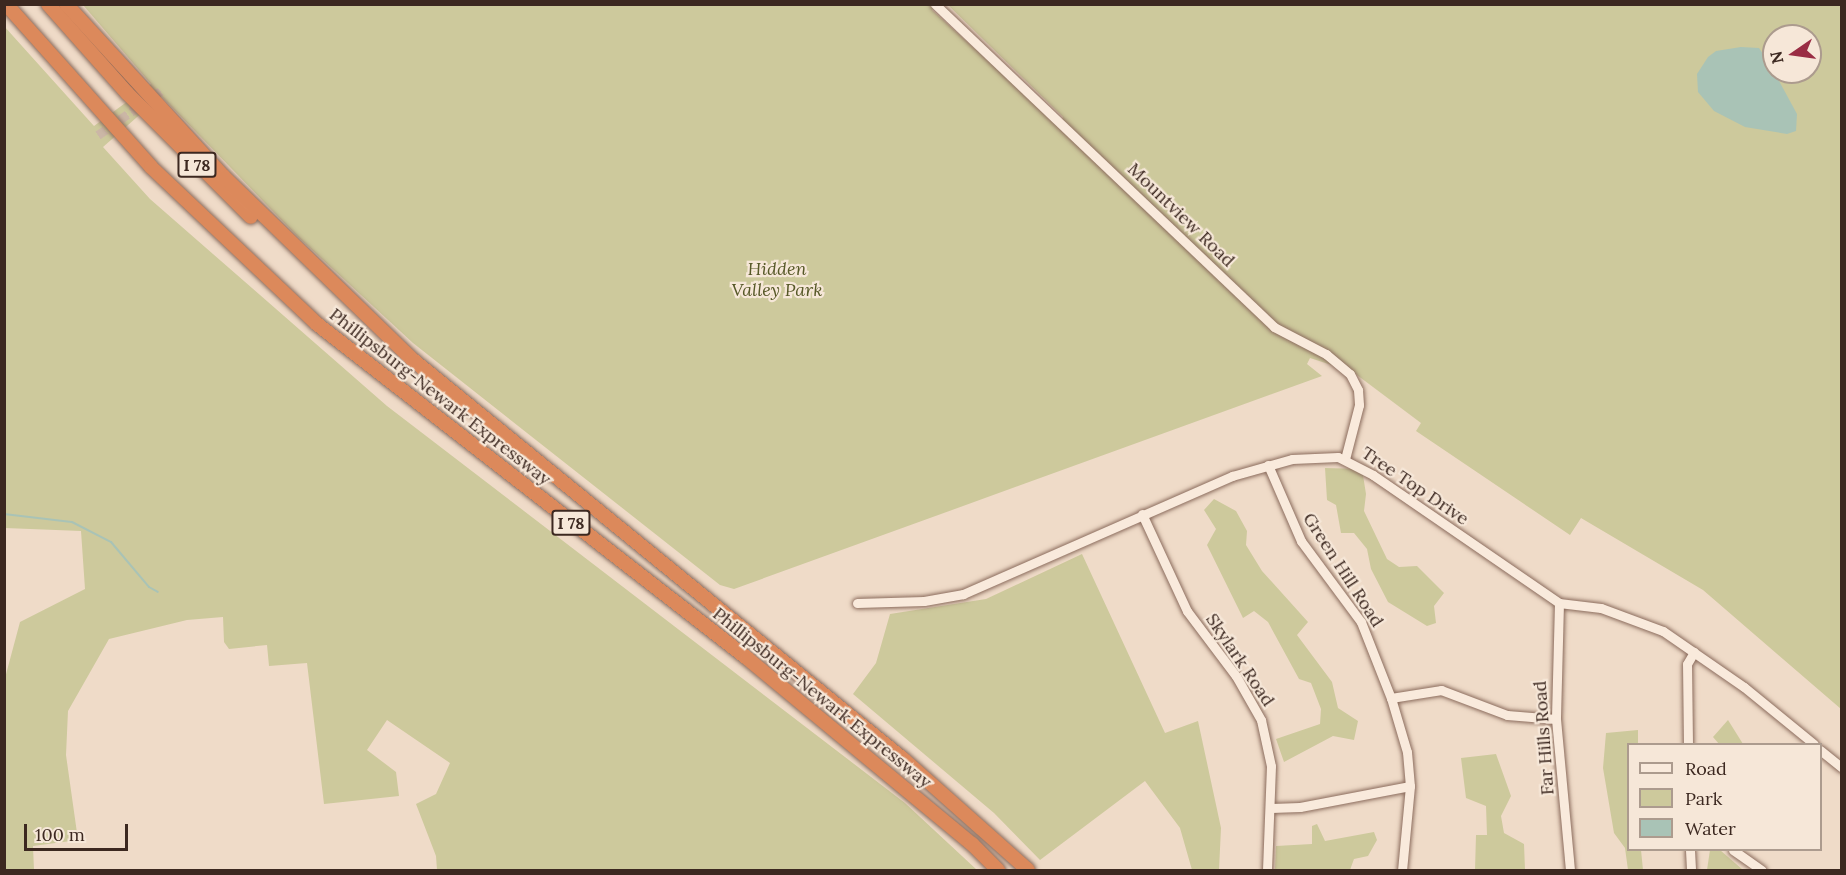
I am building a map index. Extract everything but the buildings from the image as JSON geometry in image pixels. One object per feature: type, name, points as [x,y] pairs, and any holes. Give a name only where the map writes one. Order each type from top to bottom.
[{"type":"highway","name":"Phillipsburg-Newark Expressway","points":[[6,4],[151,166],[317,324],[808,708],[972,844],[998,870]]},
{"type":"highway","name":"Phillipsburg-Newark Expressway","points":[[48,4],[127,93],[226,194],[315,276],[359,310]]},
{"type":"highway","name":"Phillipsburg-Newark Expressway","points":[[66,4],[212,165],[359,310],[422,367],[903,759],[1028,870]]},
{"type":"street","name":"Mountview Road","points":[[935,4],[1274,327],[1326,354],[1350,374],[1358,390],[1359,405],[1345,459]]},
{"type":"street","name":"Tree Top Drive","points":[[857,603],[924,601],[963,594],[1232,476],[1305,457],[1345,459],[1559,603],[1601,608],[1663,632],[1694,652],[1813,743]]},
{"type":"street","name":"Green Hill Road","points":[[1268,465],[1301,542],[1361,622],[1391,698],[1407,752],[1410,786],[1402,870]]},
{"type":"street","name":"Skylark Road","points":[[1142,514],[1187,611],[1236,676],[1261,720],[1270,752],[1271,808],[1267,870]]},
{"type":"street","name":"Far Hills Road","points":[[1559,603],[1556,719],[1570,870]]},
{"type":"street","points":[[1688,743],[1687,664],[1694,652]]},
{"type":"street","points":[[1391,698],[1441,690],[1508,715],[1556,719]]},
{"type":"street","points":[[1822,751],[1842,768]]},
{"type":"street","points":[[1271,808],[1300,807],[1410,786]]},
{"type":"street","points":[[1690,851],[1691,870]]},
{"type":"street","points":[[1736,851],[1762,870]]},
{"type":"green space","name":"Hidden Valley Park","points":[[83,5],[936,5],[932,10],[1060,126],[1063,117],[948,5],[1841,5],[1841,709],[1703,590],[1581,518],[1570,535],[1416,431],[1421,423],[1353,372],[1310,358],[1307,364],[1322,376],[734,589],[720,585],[413,343],[297,236],[161,96],[103,147],[150,199],[387,406],[905,803],[977,870],[437,870],[436,856],[416,804],[436,794],[450,763],[387,720],[367,750],[396,772],[399,796],[324,804],[307,663],[269,666],[267,645],[229,649],[224,642],[223,617],[187,620],[109,639],[68,711],[66,755],[78,840],[33,846],[34,870],[5,870],[5,678],[20,622],[85,589],[81,531],[5,528],[4,26],[94,126],[151,84]]},
{"type":"green space","points":[[1325,468],[1362,469],[1366,494],[1364,511],[1387,559],[1399,567],[1417,566],[1444,593],[1434,606],[1436,623],[1427,626],[1388,602],[1371,569],[1367,549],[1354,533],[1341,533],[1336,505],[1327,500]]},
{"type":"green space","points":[[1214,499],[1236,511],[1247,531],[1246,545],[1262,571],[1308,622],[1297,635],[1332,682],[1338,708],[1358,721],[1354,740],[1333,736],[1284,762],[1276,739],[1320,724],[1321,709],[1311,683],[1299,679],[1268,622],[1254,611],[1243,618],[1207,545],[1216,529],[1204,510]]},
{"type":"green space","points":[[1082,554],[1165,733],[1198,721],[1221,828],[1219,870],[1192,870],[1180,828],[1145,781],[1040,860],[994,813],[853,694],[876,663],[890,614],[986,599]]},
{"type":"green space","points":[[1728,720],[1742,743],[1718,743],[1713,737]]},
{"type":"green space","points":[[1638,730],[1638,743],[1627,743],[1627,851],[1641,851],[1643,870],[1628,870],[1625,848],[1614,833],[1603,768],[1606,733]]},
{"type":"green space","points":[[1496,754],[1511,796],[1501,816],[1504,833],[1524,844],[1525,870],[1475,870],[1476,835],[1487,835],[1486,806],[1466,798],[1461,758]]},
{"type":"green space","points":[[1317,824],[1325,841],[1374,832],[1377,840],[1368,856],[1354,859],[1350,870],[1275,870],[1276,846],[1312,844],[1312,826]]},
{"type":"green space","points":[[1710,851],[1721,851],[1743,870],[1707,870]]},
{"type":"water","points":[[1741,47],[1759,48],[1762,52],[1762,84],[1781,84],[1797,114],[1796,131],[1787,134],[1745,127],[1714,111],[1698,92],[1697,74],[1708,57],[1716,51]]},
{"type":"waterway","points":[[4,514],[72,522],[111,542],[149,587],[158,592]]},
{"type":"tunnel","points":[[98,135],[162,90]]}]
